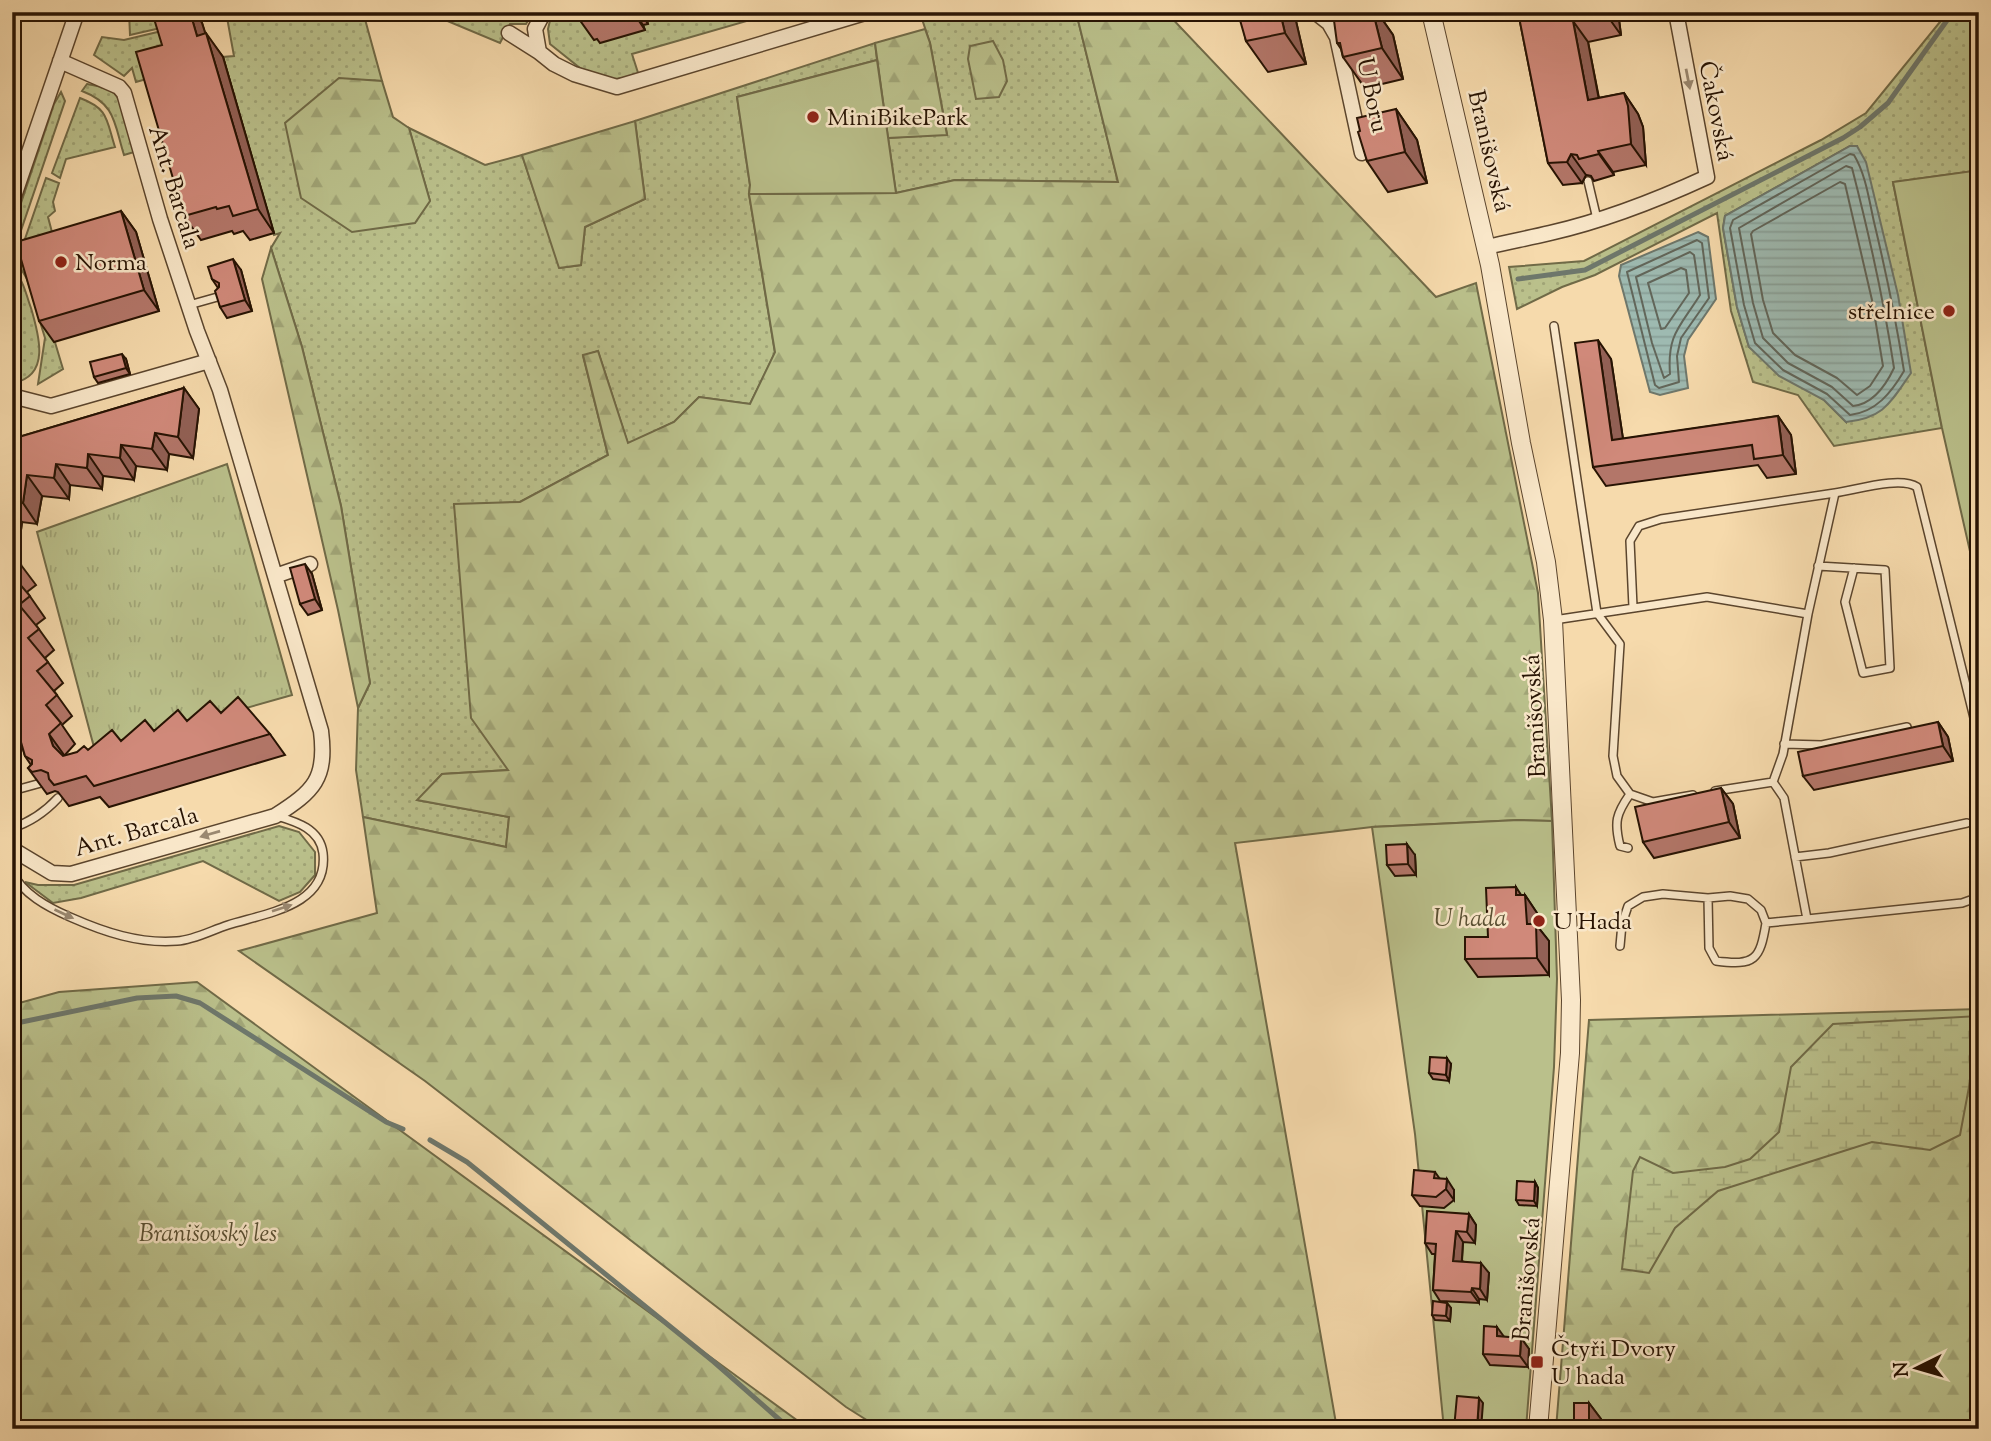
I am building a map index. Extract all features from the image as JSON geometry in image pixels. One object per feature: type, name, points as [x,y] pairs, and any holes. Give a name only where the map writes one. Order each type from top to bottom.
[{"type":"street","points":[[12,202],[77,12]]},
{"type":"street","points":[[539,52],[535,29],[544,12]]},
{"type":"street","points":[[509,33],[554,64],[574,74],[617,87],[868,12]]},
{"type":"street","name":"U Boru","points":[[1315,12],[1328,23],[1337,37],[1362,153]]},
{"type":"street","name":"Branišovská","points":[[1431,12],[1487,247],[1521,443],[1546,562],[1553,620],[1571,1000],[1570,1053],[1538,1429]]},
{"type":"street","name":"Čakovská","points":[[1597,219],[1658,198],[1707,177],[1676,12]]},
{"type":"street","name":"Ant. Barcala","points":[[12,849],[52,873],[71,874],[275,816],[303,797],[319,776],[324,750],[321,731],[220,390],[160,219],[124,93],[119,87],[60,61]]},
{"type":"street","points":[[1487,247],[1597,219]]},
{"type":"street","points":[[12,396],[51,406],[209,361]]},
{"type":"street","points":[[275,576],[310,564]]},
{"type":"lane","points":[[1588,181],[1597,219]]},
{"type":"lane","points":[[189,305],[221,296]]},
{"type":"lane","points":[[1554,326],[1597,613],[1620,644],[1613,756],[1617,776],[1630,794],[1653,802],[1773,782]]},
{"type":"lane","points":[[1633,607],[1630,541],[1639,526],[1661,519],[1910,482],[1917,487],[1979,738]]},
{"type":"lane","points":[[1773,782],[1784,744],[1808,614],[1835,493]]},
{"type":"lane","points":[[1818,566],[1854,568],[1885,570],[1890,668],[1863,673],[1845,602],[1854,568]]},
{"type":"lane","points":[[1553,620],[1707,597],[1808,614]]},
{"type":"lane","points":[[1784,744],[1822,745],[1907,727]]},
{"type":"lane","points":[[1773,782],[1784,798],[1807,919]]},
{"type":"lane","points":[[12,790],[41,783]]},
{"type":"lane","points":[[1628,848],[1620,846],[1616,829],[1618,811],[1630,794]]},
{"type":"lane","points":[[12,828],[28,823],[58,798]]},
{"type":"lane","points":[[12,872],[29,893],[55,910],[102,931],[134,939],[179,941],[297,903],[318,885],[325,868],[322,845],[305,825],[275,816]]},
{"type":"lane","points":[[1795,857],[1829,853],[1967,823]]},
{"type":"lane","points":[[1620,946],[1622,924],[1628,906],[1643,897],[1663,894],[1708,898],[1730,896],[1748,899],[1761,910],[1766,923],[1762,949],[1754,960],[1738,964],[1716,961],[1709,948],[1708,898]]},
{"type":"lane","points":[[1766,923],[1962,903],[1979,897]]},
{"type":"green space","points":[[129,12],[162,12],[165,27],[130,35]]},
{"type":"green space","points":[[226,12],[363,12],[382,81],[339,79],[430,201],[409,128],[485,165],[522,155],[560,268],[581,265],[585,227],[645,199],[635,121],[875,43],[877,60],[737,97],[749,194],[775,353],[750,404],[699,397],[674,422],[628,444],[598,351],[583,356],[608,455],[520,502],[454,505],[509,770],[442,774],[418,800],[509,817],[506,847],[363,817],[356,770],[358,708],[370,683],[341,506],[302,347],[271,248],[280,233],[274,235],[223,57],[234,56]]},
{"type":"green space","points":[[426,12],[533,12],[526,24],[510,24],[500,43]]},
{"type":"green space","points":[[552,12],[778,12],[632,54],[639,76],[607,80],[585,72],[550,44],[548,29]]},
{"type":"green space","points":[[932,12],[1076,12],[1118,182],[955,180],[896,193],[888,138],[947,134],[930,43],[921,16]]},
{"type":"green space","points":[[1076,12],[1166,12],[1436,297],[1476,283],[1538,593],[1552,821],[1372,827],[1235,843],[1337,1429],[881,1429],[846,1407],[425,1081],[239,951],[377,913],[363,817],[506,847],[509,817],[417,800],[442,774],[508,770],[471,718],[454,504],[520,502],[608,455],[583,355],[598,351],[628,443],[674,422],[699,397],[750,404],[775,352],[749,194],[896,193],[955,180],[1118,182]]},
{"type":"green space","points":[[1948,12],[1979,12],[1979,194],[1973,171],[1893,182],[1942,428],[1834,446],[1798,395],[1753,382],[1731,311],[1717,213],[1595,275],[1562,287],[1517,309],[1509,267],[1584,261],[1821,140],[1866,113]],"holes":[[[1850,146],[1857,146],[1846,422],[1824,400],[1749,347],[1737,307],[1723,228],[1725,216]]]},
{"type":"green space","points":[[925,29],[947,135],[888,138],[875,43]]},
{"type":"green space","points":[[166,30],[181,69],[136,82],[132,68],[124,76],[94,55],[102,37],[124,40]]},
{"type":"green space","points":[[993,41],[1003,60],[1007,81],[999,97],[976,99],[968,59],[970,46]]},
{"type":"green space","name":"MiniBikePark","points":[[877,60],[896,193],[749,194],[737,97]]},
{"type":"green space","points":[[339,78],[382,81],[393,117],[409,128],[430,201],[415,223],[352,232],[301,198],[285,123]]},
{"type":"green space","points":[[87,84],[108,89],[118,98],[134,152],[124,155],[108,109],[102,102],[82,91]]},
{"type":"green space","points":[[61,92],[65,101],[14,251],[12,230],[54,104]]},
{"type":"green space","points":[[80,98],[96,106],[105,116],[115,147],[66,159],[60,178],[52,173]]},
{"type":"green space","points":[[635,121],[645,199],[585,227],[581,265],[559,268],[522,155]]},
{"type":"green space","name":"střelnice","points":[[1973,171],[1979,194],[1979,591],[1942,428],[1893,182]]},
{"type":"green space","points":[[46,178],[59,183],[53,202],[55,211],[48,217],[57,251],[30,259],[63,369],[38,384],[45,338],[27,279],[17,262]]},
{"type":"green space","points":[[271,248],[302,347],[341,506],[370,683],[358,708],[262,279]]},
{"type":"green space","points":[[19,277],[34,319],[39,353],[33,372],[25,379],[13,383],[12,298]]},
{"type":"green space","points":[[227,464],[292,695],[95,751],[37,532]]},
{"type":"green space","name":"U hada","points":[[1552,821],[1557,979],[1554,1067],[1526,1429],[1444,1429],[1415,1134],[1372,827]]},
{"type":"green space","points":[[279,826],[299,832],[315,852],[315,875],[300,892],[279,901],[203,861],[81,898],[53,903],[25,882],[38,885],[74,885]]},
{"type":"green space","name":"Branišovský les","points":[[197,982],[809,1429],[12,1429],[12,1005],[59,992]]},
{"type":"green space","points":[[1979,1009],[1979,1429],[1556,1429],[1589,1020]]},
{"type":"green space","points":[[1979,1016],[1979,1068],[1972,1071],[1960,1135],[1930,1150],[1872,1142],[1718,1191],[1675,1228],[1649,1273],[1622,1269],[1633,1171],[1640,1157],[1673,1173],[1725,1167],[1750,1159],[1779,1132],[1791,1067],[1833,1024]]},
{"type":"water","points":[[1850,146],[1857,146],[1866,162],[1898,295],[1911,373],[1891,401],[1878,413],[1846,422],[1824,400],[1779,376],[1749,347],[1737,307],[1723,228],[1725,216]]},
{"type":"water","points":[[1698,232],[1708,237],[1716,299],[1688,340],[1684,356],[1688,388],[1660,395],[1650,392],[1619,276],[1621,265]]},
{"type":"building","points":[[152,12],[190,12],[197,36],[206,33],[258,209],[233,216],[229,206],[216,207],[184,216],[136,52],[162,45]]},
{"type":"building","points":[[1280,12],[1285,33],[1246,41],[1238,13]]},
{"type":"building","points":[[1373,12],[1382,48],[1343,57],[1340,43],[1337,43],[1333,13]]},
{"type":"building","points":[[1518,12],[1606,12],[1573,21],[1588,100],[1624,93],[1628,106],[1631,144],[1598,151],[1599,154],[1579,159],[1577,155],[1571,154],[1567,162],[1548,163]]},
{"type":"building","points":[[1396,109],[1405,152],[1367,161],[1358,132],[1357,118]]},
{"type":"building","points":[[121,211],[144,290],[39,321],[16,242]]},
{"type":"building","points":[[233,259],[245,300],[220,307],[215,291],[219,283],[212,279],[208,267]]},
{"type":"building","points":[[1598,340],[1612,440],[1778,416],[1783,455],[1754,459],[1752,445],[1593,467],[1575,343]]},
{"type":"building","points":[[122,354],[126,368],[94,377],[90,362]]},
{"type":"building","points":[[184,388],[178,437],[155,433],[152,449],[121,445],[120,458],[88,454],[87,468],[56,464],[54,478],[27,475],[23,503],[12,502],[12,439]]},
{"type":"building","points":[[12,553],[21,564],[12,571]]},
{"type":"building","points":[[305,564],[315,599],[300,604],[290,568]]},
{"type":"building","points":[[12,575],[30,596],[19,605],[39,629],[28,638],[48,662],[37,671],[57,695],[46,705],[61,723],[49,734],[53,746],[63,756],[77,752],[84,746],[88,750],[112,730],[121,741],[145,720],[154,731],[178,710],[187,721],[210,701],[221,713],[238,697],[270,734],[94,786],[86,776],[54,785],[48,773],[41,770],[32,772],[28,768],[32,760],[25,756],[12,711]]},
{"type":"building","points":[[1938,722],[1943,746],[1803,776],[1798,752]]},
{"type":"building","points":[[1721,788],[1729,822],[1643,842],[1635,807]]},
{"type":"building","points":[[1407,844],[1408,864],[1387,865],[1386,845]]},
{"type":"building","points":[[1516,887],[1516,895],[1525,895],[1527,924],[1536,924],[1537,958],[1465,959],[1465,937],[1488,937],[1486,888]]},
{"type":"building","points":[[1430,1057],[1447,1058],[1446,1075],[1429,1073]]},
{"type":"building","points":[[1414,1170],[1435,1172],[1434,1178],[1447,1179],[1446,1189],[1436,1197],[1412,1195]]},
{"type":"building","points":[[1517,1181],[1535,1182],[1534,1201],[1516,1200]]},
{"type":"building","points":[[1427,1211],[1469,1214],[1467,1232],[1456,1231],[1453,1261],[1481,1263],[1480,1289],[1472,1288],[1471,1292],[1433,1290],[1436,1244],[1425,1243]]},
{"type":"building","points":[[1433,1301],[1447,1303],[1446,1316],[1432,1315]]},
{"type":"building","points":[[1484,1326],[1497,1327],[1497,1336],[1521,1338],[1520,1356],[1483,1354]]},
{"type":"building","points":[[1457,1396],[1479,1398],[1477,1429],[1454,1429]]},
{"type":"building","points":[[1574,1403],[1589,1403],[1589,1420],[1574,1420]]},
{"type":"waterway","points":[[1518,279],[1585,270],[1843,138],[1888,103],[1953,12]]},
{"type":"waterway","points":[[12,1024],[137,998],[176,996],[200,1003],[386,1122],[403,1129]]},
{"type":"waterway","points":[[430,1140],[467,1162],[714,1362],[781,1421]]},
{"type":"place","name":"MiniBikePark","points":[[813,117]]},
{"type":"place","name":"Norma","points":[[61,262]]},
{"type":"place","name":"střelnice","points":[[1949,311]]},
{"type":"place","name":"U Hada","points":[[1539,921]]},
{"type":"place","name":"Čtyři Dvory U hada","points":[[1537,1362]]}]
